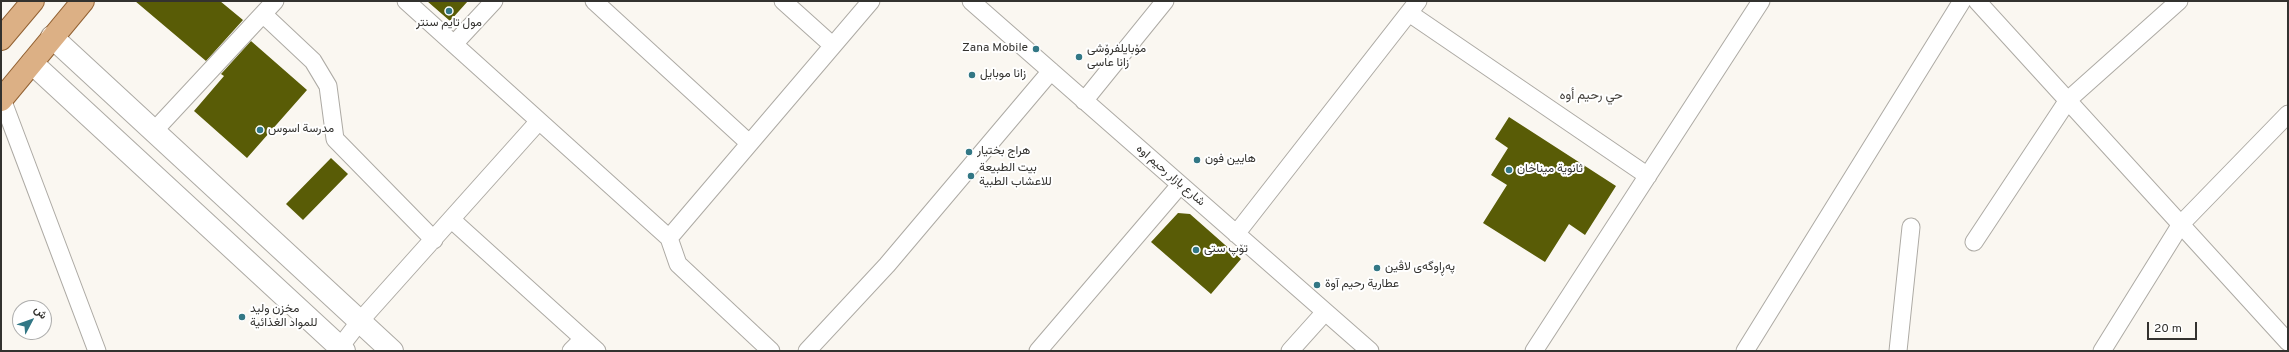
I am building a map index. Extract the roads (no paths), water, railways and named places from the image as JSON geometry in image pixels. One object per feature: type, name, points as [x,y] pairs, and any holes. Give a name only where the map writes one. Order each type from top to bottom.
[{"type":"main road","points":[[1,39],[33,1]]},
{"type":"main road","points":[[2,99],[52,37],[84,1]]},
{"type":"street","points":[[154,131],[275,1]]},
{"type":"street","points":[[406,1],[669,238],[678,264],[772,351]]},
{"type":"street","points":[[454,44],[494,1]]},
{"type":"street","points":[[594,1],[749,143]]},
{"type":"street","points":[[783,1],[832,45]]},
{"type":"street","points":[[669,238],[871,1]]},
{"type":"street","name":"شارع بازار رحيم اوه","points":[[971,1],[1370,351]]},
{"type":"street","points":[[1084,101],[1165,1]]},
{"type":"street","points":[[1534,351],[1761,1]]},
{"type":"street","points":[[1745,351],[1962,1]]},
{"type":"street","points":[[1977,1],[2288,342]]},
{"type":"street","points":[[1974,242],[2068,100],[2179,1]]},
{"type":"street","points":[[1236,234],[1413,7],[1648,176]]},
{"type":"street","points":[[263,14],[313,60],[328,86],[335,139],[434,240]]},
{"type":"street","points":[[52,37],[76,57],[392,351]]},
{"type":"street","points":[[56,84],[63,69],[76,57]]},
{"type":"street","points":[[32,63],[342,349],[360,321],[539,121]]},
{"type":"street","points":[[807,351],[887,265],[1051,72]]},
{"type":"street","points":[[2,99],[97,351]]},
{"type":"street","points":[[2102,351],[2180,224],[2288,114]]},
{"type":"street","points":[[1038,351],[1180,185]]},
{"type":"street","points":[[452,220],[597,351]]},
{"type":"street","points":[[1898,351],[1911,227]]},
{"type":"street","points":[[1290,351],[1325,312]]},
{"type":"street","points":[[572,351],[583,339]]},
{"type":"place","name":"مول تايم سنتر","points":[[449,11]]},
{"type":"place","name":"Zana Mobile","points":[[1036,49]]},
{"type":"place","name":"مۆبایلفرۆشی زانا عاسی","points":[[1079,57]]},
{"type":"place","name":"زانا موبايل","points":[[972,75]]},
{"type":"place","name":"مدرسة اسوس","points":[[260,130]]},
{"type":"place","name":"هراج بختيار","points":[[969,152]]},
{"type":"place","name":"هايين فون","points":[[1197,160]]},
{"type":"place","name":"ثانوية ميناخان","points":[[1509,170]]},
{"type":"place","name":"بيت الطبيعة للاعشاب الطبية","points":[[971,176]]},
{"type":"place","name":"تۆپ ستی","points":[[1196,250]]},
{"type":"place","name":"پەڕاوگەی لاڤین","points":[[1377,268]]},
{"type":"place","name":"عطارية رحيم آوة","points":[[1317,285]]},
{"type":"place","name":"مخزن وليد للمواد الغذائية","points":[[242,317]]},
{"type":"district","name":"حي رحيم أوه","points":[[1591,96]]}]
